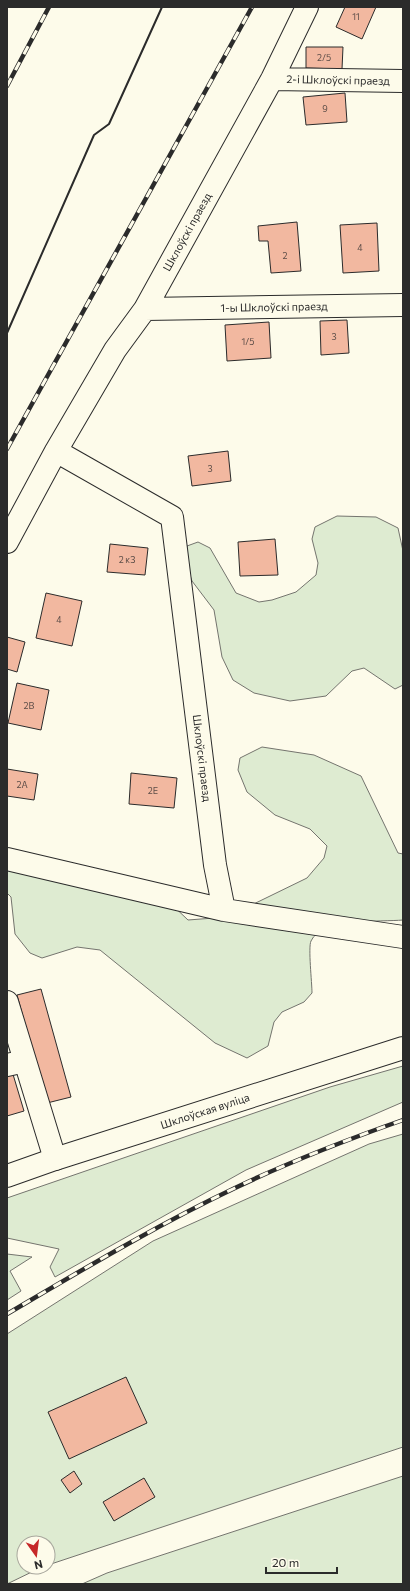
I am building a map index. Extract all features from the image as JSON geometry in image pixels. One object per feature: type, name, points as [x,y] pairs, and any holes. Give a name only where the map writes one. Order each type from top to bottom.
[{"type":"street","name":"Шклоўскі праезд","points":[[7,542],[56,451],[115,350],[144,309],[272,79],[307,7]]},
{"type":"street","name":"2-і Шклоўскі праезд","points":[[272,79],[403,81]]},
{"type":"street","name":"1-ы Шклоўскі праезд","points":[[144,309],[403,305]]},
{"type":"street","name":"Шклоўскі праезд","points":[[56,451],[172,516],[215,865],[224,910]]},
{"type":"street","points":[[7,859],[224,910],[403,937]]},
{"type":"street","points":[[7,1002],[16,1063],[55,1159]]},
{"type":"street","name":"Шклоўская вуліца","points":[[7,1176],[55,1159],[403,1048]]},
{"type":"green space","points":[[337,516],[376,517],[398,528],[403,551],[403,685],[395,689],[364,668],[352,671],[326,696],[290,701],[254,693],[233,680],[222,657],[214,610],[192,581],[184,559],[187,546],[198,542],[210,548],[236,593],[259,602],[272,600],[296,592],[316,575],[318,563],[312,539],[315,527]]},
{"type":"green space","points":[[262,747],[314,755],[361,776],[398,853],[403,854],[403,920],[367,921],[339,925],[326,928],[317,934],[311,941],[310,945],[312,993],[304,1002],[282,1012],[274,1022],[268,1046],[247,1058],[215,1043],[100,950],[77,947],[42,958],[30,953],[15,934],[11,897],[7,893],[7,863],[168,901],[188,920],[227,917],[307,878],[324,858],[327,846],[310,829],[275,815],[247,792],[238,770],[240,758]]},
{"type":"green space","points":[[403,1066],[403,1102],[246,1170],[55,1277],[50,1267],[59,1249],[7,1238],[7,1198],[330,1087]]},
{"type":"green space","points":[[403,1134],[403,1447],[56,1562],[56,1535],[16,1535],[16,1575],[26,1575],[7,1584],[7,1334],[153,1241],[369,1144]]},
{"type":"green space","points":[[7,1254],[32,1257],[10,1271],[21,1291],[7,1300]]},
{"type":"green space","points":[[403,1476],[403,1584],[82,1584],[107,1573]]},
{"type":"building","points":[[345,7],[376,7],[362,39],[336,27]]},
{"type":"building","points":[[306,47],[343,47],[342,69],[306,68]]},
{"type":"building","points":[[345,93],[347,122],[306,125],[303,97]]},
{"type":"building","points":[[297,222],[301,271],[271,273],[268,241],[259,241],[258,226]]},
{"type":"building","points":[[377,223],[379,271],[343,273],[340,225]]},
{"type":"building","points":[[347,320],[349,353],[321,355],[320,321]]},
{"type":"building","points":[[269,322],[271,358],[227,361],[225,325]]},
{"type":"building","points":[[228,451],[231,481],[192,486],[188,456]]},
{"type":"building","points":[[275,539],[278,575],[240,576],[238,542]]},
{"type":"building","points":[[110,544],[148,548],[145,575],[107,572]]},
{"type":"building","points":[[46,593],[82,601],[72,646],[36,638]]},
{"type":"building","points":[[7,637],[25,642],[17,672],[7,669]]},
{"type":"building","points":[[17,683],[49,690],[41,730],[8,723]]},
{"type":"building","points":[[7,769],[38,774],[34,800],[7,796]]},
{"type":"building","points":[[131,773],[177,778],[174,808],[129,804]]},
{"type":"building","points":[[41,989],[71,1097],[47,1103],[17,995]]},
{"type":"building","points":[[12,1071],[24,1111],[7,1116],[7,1072]]},
{"type":"building","points":[[126,1377],[147,1423],[69,1459],[48,1412]]},
{"type":"building","points":[[74,1471],[82,1484],[70,1493],[61,1480]]},
{"type":"building","points":[[144,1478],[155,1497],[114,1521],[103,1502]]},
{"type":"railway","points":[[7,86],[49,7]]},
{"type":"railway","points":[[7,449],[252,7]]},
{"type":"railway","points":[[7,1314],[120,1248],[206,1202],[255,1178],[297,1160],[403,1120]]},
{"type":"wall","points":[[7,333],[94,135],[109,124],[162,7]]}]
